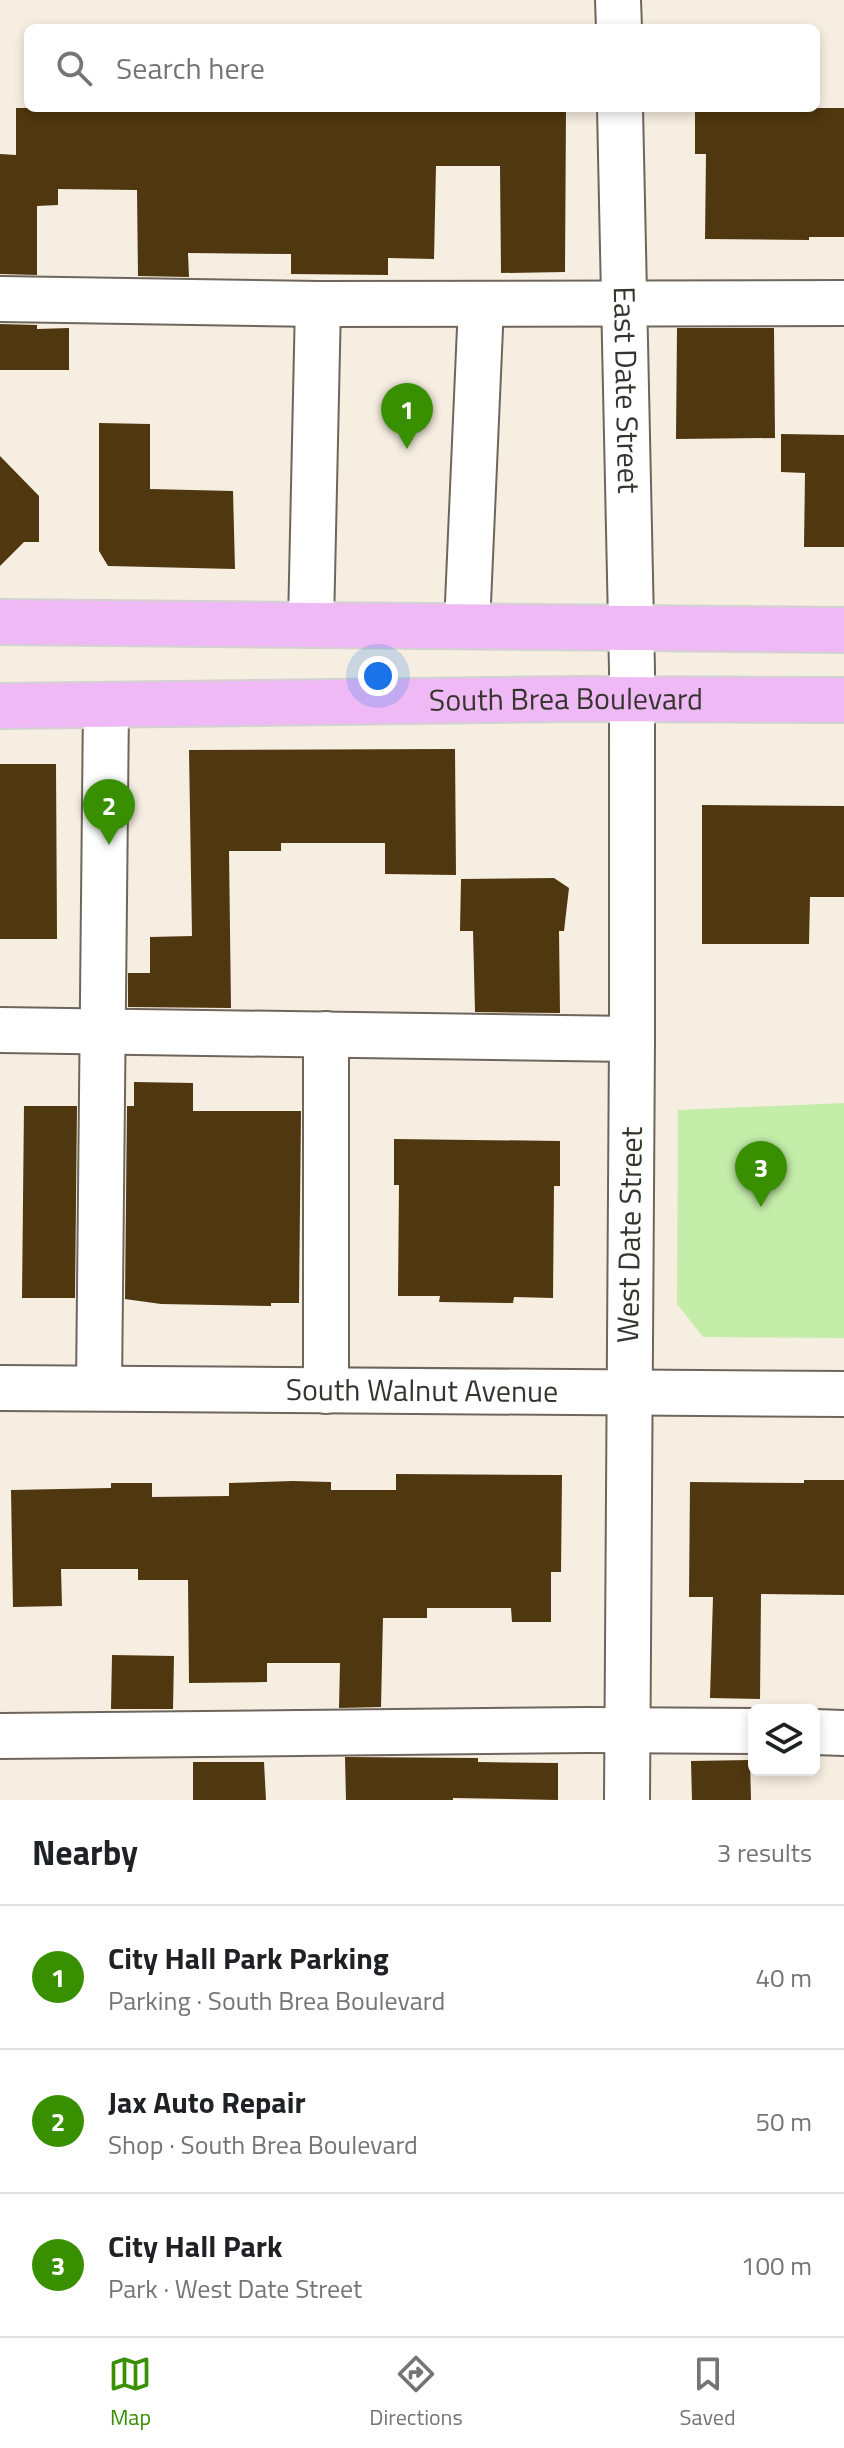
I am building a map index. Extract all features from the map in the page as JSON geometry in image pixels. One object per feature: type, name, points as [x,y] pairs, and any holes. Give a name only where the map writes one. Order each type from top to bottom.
[{"type":"main road","name":"South Brea Boulevard","points":[[0,622],[467,626],[631,667],[844,700]]},
{"type":"main road","name":"South Brea Boulevard","points":[[0,706],[575,699],[631,667],[844,630]]},
{"type":"street","points":[[618,0],[619,24]]},
{"type":"street","name":"East Date Street","points":[[620,112],[631,667]]},
{"type":"street","points":[[0,299],[481,305],[844,303]]},
{"type":"street","points":[[311,624],[318,304]]},
{"type":"street","points":[[467,626],[481,305]]},
{"type":"street","name":"West Date Street","points":[[627,1800],[631,667]]},
{"type":"street","points":[[99,1388],[106,705]]},
{"type":"street","points":[[0,1030],[632,1039]]},
{"type":"street","points":[[326,1034],[326,1391]]},
{"type":"street","name":"South Walnut Avenue","points":[[0,1388],[844,1394]]},
{"type":"street","points":[[0,1736],[748,1731]]},
{"type":"street","points":[[820,1732],[844,1733]]},
{"type":"green space","points":[[844,1103],[844,1338],[703,1337],[677,1304],[678,1110]]},
{"type":"building","points":[[16,108],[24,108],[24,112],[566,112],[565,272],[501,273],[500,166],[436,166],[434,259],[388,258],[388,275],[291,274],[291,254],[188,253],[189,277],[138,276],[137,190],[58,189],[58,205],[37,206],[37,275],[0,274],[0,154],[16,155]]},
{"type":"building","points":[[820,108],[844,108],[844,237],[809,237],[809,240],[705,239],[706,154],[695,154],[695,112],[820,112]]},
{"type":"building","points":[[0,324],[37,325],[37,329],[69,328],[69,370],[0,370]]},
{"type":"building","points":[[677,328],[774,328],[775,438],[676,439]]},
{"type":"building","points":[[99,423],[150,424],[150,489],[233,491],[235,569],[108,566],[99,551]]},
{"type":"building","points":[[781,434],[844,435],[844,547],[804,547],[805,473],[781,472]]},
{"type":"building","points":[[0,456],[39,496],[39,542],[24,542],[0,566]]},
{"type":"building","points":[[455,749],[456,875],[385,874],[385,843],[281,843],[281,851],[229,851],[231,1008],[128,1007],[128,973],[150,973],[150,937],[192,936],[189,750]]},
{"type":"building","points":[[0,764],[56,764],[57,939],[0,939]]},
{"type":"building","points":[[702,805],[844,806],[844,897],[810,897],[809,944],[702,944]]},
{"type":"building","points":[[554,878],[569,888],[564,931],[559,931],[560,1013],[475,1012],[473,931],[460,931],[461,879]]},
{"type":"building","points":[[134,1082],[193,1083],[193,1111],[301,1111],[299,1303],[271,1303],[271,1306],[161,1304],[125,1299],[127,1106],[134,1106]]},
{"type":"building","points":[[24,1106],[77,1106],[75,1298],[22,1298]]},
{"type":"building","points":[[394,1139],[560,1141],[560,1186],[554,1186],[553,1298],[514,1297],[513,1303],[439,1302],[440,1296],[398,1296],[399,1185],[394,1185]]},
{"type":"building","points":[[396,1474],[562,1475],[561,1572],[551,1572],[551,1622],[512,1622],[511,1608],[427,1608],[427,1618],[383,1618],[381,1707],[339,1708],[340,1663],[267,1663],[267,1682],[189,1683],[188,1580],[138,1580],[138,1569],[61,1569],[62,1606],[13,1607],[11,1490],[111,1488],[111,1483],[152,1483],[152,1497],[229,1496],[229,1483],[293,1481],[331,1482],[331,1490],[396,1490]]},
{"type":"building","points":[[804,1480],[844,1480],[844,1595],[761,1594],[760,1699],[710,1698],[713,1597],[689,1597],[690,1482],[804,1483]]},
{"type":"building","points":[[112,1655],[174,1656],[173,1709],[111,1709]]},
{"type":"building","points":[[345,1757],[478,1758],[478,1762],[558,1763],[558,1800],[346,1800]]},
{"type":"building","points":[[748,1760],[751,1800],[692,1800],[691,1761]]},
{"type":"building","points":[[193,1762],[264,1762],[266,1800],[193,1800]]},
{"type":"place","name":"City Hall Park Parking","points":[[407,449]]},
{"type":"place","name":"Jax Auto Repair","points":[[109,845]]},
{"type":"place","name":"City Hall Park","points":[[761,1207]]}]
